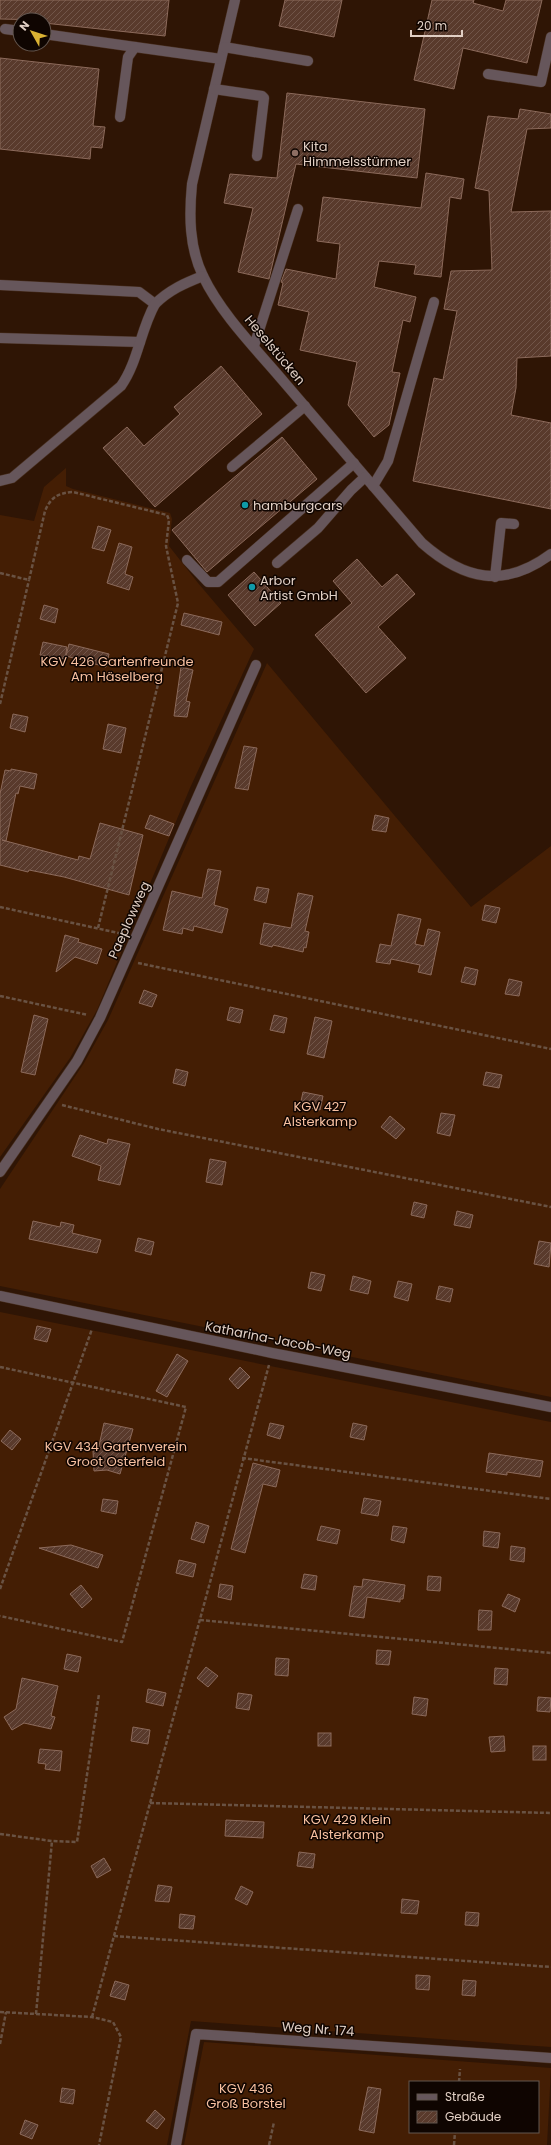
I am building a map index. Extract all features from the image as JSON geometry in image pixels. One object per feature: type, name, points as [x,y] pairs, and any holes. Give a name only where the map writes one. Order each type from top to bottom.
[{"type":"street","name":"Heselstücken","points":[[235,0],[192,184],[190,213],[192,240],[203,276],[222,307],[254,346],[422,543],[436,556],[454,566],[474,574],[495,577],[516,574],[540,562],[551,554]]},
{"type":"street","points":[[6,29],[12,30]]},
{"type":"street","points":[[52,35],[221,59]]},
{"type":"street","points":[[488,74],[541,82],[551,37]]},
{"type":"street","points":[[224,47],[308,61]]},
{"type":"street","points":[[120,117],[128,57],[135,48]]},
{"type":"street","points":[[214,89],[262,96],[264,98],[257,156]]},
{"type":"street","points":[[254,346],[298,209]]},
{"type":"street","points":[[0,481],[12,478],[121,386],[130,374],[148,317],[155,304],[171,291],[203,276]]},
{"type":"street","points":[[0,285],[139,292],[155,304]]},
{"type":"street","points":[[373,486],[388,461],[434,302]]},
{"type":"street","points":[[0,338],[140,342]]},
{"type":"street","points":[[232,467],[305,406]]},
{"type":"street","points":[[187,560],[208,582],[218,582],[354,463]]},
{"type":"street","points":[[278,563],[318,528],[350,490],[365,477]]},
{"type":"street","points":[[495,577],[501,524],[514,524]]},
{"type":"street","name":"Paeplowweg","points":[[0,1172],[77,1061],[100,1018],[256,665]]},
{"type":"street","name":"Katharina-Jacob-Weg","points":[[0,1296],[272,1353],[551,1407]]},
{"type":"street","name":"Weg Nr. 174","points":[[176,2145],[196,2034],[551,2058]]},
{"type":"path","points":[[0,704],[45,511],[49,501],[59,494],[73,492],[167,515],[169,520],[166,546],[178,603],[98,928]]},
{"type":"path","points":[[0,573],[29,580]]},
{"type":"path","points":[[0,907],[98,928],[136,938]]},
{"type":"path","points":[[126,960],[551,1049]]},
{"type":"path","points":[[0,996],[100,1018]]},
{"type":"path","points":[[48,1102],[158,1129],[551,1206]]},
{"type":"path","points":[[0,1589],[96,1316]]},
{"type":"path","points":[[92,2017],[200,1620],[242,1458],[272,1353]]},
{"type":"path","points":[[0,1367],[186,1407],[122,1642],[0,1616]]},
{"type":"path","points":[[242,1458],[551,1499]]},
{"type":"path","points":[[200,1620],[551,1653]]},
{"type":"path","points":[[0,1834],[52,1841],[77,1842],[99,1694]]},
{"type":"path","points":[[150,1803],[551,1813]]},
{"type":"path","points":[[36,2014],[52,1841]]},
{"type":"path","points":[[114,1936],[551,1967]]},
{"type":"path","points":[[0,2012],[92,2017],[113,2022],[121,2037],[99,2145]]},
{"type":"path","points":[[0,2044],[6,2012]]},
{"type":"path","points":[[459,2081],[460,2069]]},
{"type":"path","points":[[269,2145],[274,2122]]},
{"type":"path","points":[[454,2145],[455,2133]]},
{"type":"green space","name":"KGV 426 Gartenfreunde Am Häselberg","points":[[66,468],[66,486],[170,513],[172,519],[169,546],[254,649],[190,788],[97,1010],[70,1058],[0,1157],[0,515],[34,521],[44,487]]},
{"type":"green space","name":"KGV 427 Alsterkamp","points":[[267,663],[471,907],[551,846],[551,1397],[0,1286],[0,1189],[84,1063],[108,1020]]},
{"type":"green space","name":"KGV 429 Klein Alsterkamp","points":[[0,1312],[551,1422],[551,2047],[191,2021],[167,2145],[0,2145]]},
{"type":"green space","name":"KGV 436 Groß Borstel","points":[[204,2042],[551,2068],[547,2145],[184,2145]]},
{"type":"building","points":[[0,0],[169,0],[165,36],[52,24],[52,12],[12,12],[12,19],[0,19]]},
{"type":"building","points":[[285,0],[342,0],[334,37],[279,26]]},
{"type":"building","points":[[432,0],[474,0],[473,3],[503,11],[506,0],[542,0],[527,63],[463,48],[454,89],[414,80]]},
{"type":"building","points":[[0,58],[99,69],[93,126],[105,127],[102,148],[91,147],[90,159],[0,149]]},
{"type":"building","points":[[287,93],[425,109],[417,178],[296,164],[269,279],[238,272],[253,208],[224,203],[230,174],[277,178]]},
{"type":"building","points":[[520,109],[551,114],[551,128],[527,129],[511,212],[551,211],[551,356],[517,358],[516,388],[511,415],[551,423],[551,509],[413,481],[434,378],[443,380],[457,311],[444,309],[451,271],[492,270],[489,191],[475,188],[488,116],[518,119]]},
{"type":"building","points":[[426,173],[464,179],[461,199],[450,197],[441,277],[414,274],[416,265],[379,261],[374,287],[416,297],[410,322],[403,320],[392,372],[400,373],[389,425],[374,437],[348,405],[357,362],[300,350],[309,312],[278,305],[283,283],[281,282],[286,269],[336,279],[340,244],[317,241],[323,197],[421,208]]},
{"type":"building","points":[[221,366],[262,414],[155,507],[103,448],[127,427],[144,446],[180,414],[174,407]]},
{"type":"building","name":"hamburgcars","points":[[282,437],[317,479],[207,572],[172,530]]},
{"type":"building","points":[[98,526],[111,530],[104,551],[92,548]]},
{"type":"building","points":[[119,543],[132,547],[125,574],[133,577],[129,590],[107,583]]},
{"type":"building","points":[[357,559],[382,587],[397,574],[415,594],[378,627],[406,658],[366,693],[315,635],[352,603],[333,581]]},
{"type":"building","name":"Arbor Artist GmbH","points":[[254,572],[281,603],[255,626],[228,595]]},
{"type":"building","points":[[44,605],[58,609],[55,623],[40,619]]},
{"type":"building","points":[[184,613],[222,622],[219,635],[181,625]]},
{"type":"building","points":[[43,642],[67,647],[65,659],[40,655]]},
{"type":"building","points":[[69,644],[109,654],[106,667],[66,656]]},
{"type":"building","points":[[181,667],[193,670],[186,701],[190,702],[187,717],[174,716]]},
{"type":"building","points":[[13,714],[28,717],[25,732],[10,728]]},
{"type":"building","points":[[108,724],[126,728],[121,753],[103,749]]},
{"type":"building","points":[[244,746],[257,748],[248,790],[235,788]]},
{"type":"building","points":[[11,769],[37,774],[34,789],[20,786],[18,794],[16,793],[6,841],[2,840],[78,860],[79,856],[90,859],[100,823],[143,835],[129,895],[64,877],[29,870],[28,872],[0,865],[0,794],[5,770],[11,771]]},
{"type":"building","points":[[150,815],[174,824],[169,836],[145,828]]},
{"type":"building","points":[[375,815],[389,818],[386,832],[372,830]]},
{"type":"building","points":[[208,869],[221,871],[214,905],[228,909],[222,933],[194,926],[193,931],[183,928],[182,934],[163,930],[172,891],[202,898]]},
{"type":"building","points":[[257,887],[269,889],[266,903],[254,900]]},
{"type":"building","points":[[298,893],[313,896],[305,931],[309,932],[306,948],[304,947],[303,952],[273,945],[272,947],[260,944],[264,923],[291,928]]},
{"type":"building","points":[[485,905],[500,908],[496,923],[482,920]]},
{"type":"building","points":[[398,914],[421,919],[415,944],[424,946],[428,929],[440,932],[431,975],[418,972],[420,965],[391,959],[390,964],[376,962],[380,944],[391,946]]},
{"type":"building","points":[[65,935],[79,939],[78,942],[102,949],[97,964],[75,957],[56,972]]},
{"type":"building","points":[[465,967],[478,970],[475,985],[461,982]]},
{"type":"building","points":[[509,979],[522,982],[519,996],[505,994]]},
{"type":"building","points":[[144,990],[157,995],[152,1007],[139,1003]]},
{"type":"building","points":[[230,1007],[243,1010],[240,1023],[227,1020]]},
{"type":"building","points":[[34,1015],[48,1019],[35,1075],[21,1072]]},
{"type":"building","points":[[274,1015],[287,1018],[284,1033],[270,1030]]},
{"type":"building","points":[[315,1017],[332,1021],[324,1058],[307,1054]]},
{"type":"building","points":[[176,1069],[188,1072],[185,1086],[173,1083]]},
{"type":"building","points":[[486,1072],[502,1075],[499,1088],[483,1085]]},
{"type":"building","points":[[303,1092],[323,1096],[320,1110],[300,1106]]},
{"type":"building","points":[[441,1113],[455,1115],[450,1136],[437,1133]]},
{"type":"building","points":[[390,1116],[405,1129],[396,1139],[381,1127]]},
{"type":"building","points":[[80,1135],[107,1144],[108,1139],[130,1144],[120,1185],[98,1180],[101,1166],[72,1156]]},
{"type":"building","points":[[210,1159],[226,1162],[222,1185],[206,1182]]},
{"type":"building","points":[[414,1202],[427,1205],[424,1218],[411,1215]]},
{"type":"building","points":[[457,1211],[473,1215],[470,1228],[454,1225]]},
{"type":"building","points":[[33,1221],[60,1227],[61,1222],[74,1225],[72,1233],[101,1240],[97,1253],[29,1239]]},
{"type":"building","points":[[138,1238],[154,1242],[151,1255],[135,1251]]},
{"type":"building","points":[[539,1241],[551,1243],[549,1267],[534,1264]]},
{"type":"building","points":[[311,1272],[325,1275],[321,1291],[308,1288]]},
{"type":"building","points":[[353,1276],[371,1281],[368,1294],[350,1290]]},
{"type":"building","points":[[398,1281],[412,1284],[408,1301],[394,1297]]},
{"type":"building","points":[[439,1286],[453,1289],[450,1302],[436,1299]]},
{"type":"building","points":[[37,1326],[51,1329],[47,1342],[34,1339]]},
{"type":"building","points":[[177,1354],[188,1361],[167,1397],[156,1391]]},
{"type":"building","points":[[240,1367],[250,1377],[238,1389],[229,1379]]},
{"type":"building","points":[[104,1423],[133,1429],[120,1474],[107,1470],[94,1471],[93,1451],[98,1450]]},
{"type":"building","points":[[270,1423],[284,1426],[280,1439],[267,1435]]},
{"type":"building","points":[[353,1423],[367,1426],[364,1440],[350,1437]]},
{"type":"building","points":[[10,1430],[21,1439],[12,1450],[1,1441]]},
{"type":"building","points":[[489,1453],[543,1461],[540,1477],[507,1472],[507,1475],[486,1472]]},
{"type":"building","points":[[253,1463],[280,1470],[276,1487],[263,1484],[245,1553],[231,1549]]},
{"type":"building","points":[[364,1498],[381,1501],[378,1516],[361,1513]]},
{"type":"building","points":[[103,1499],[118,1501],[116,1514],[101,1511]]},
{"type":"building","points":[[196,1522],[209,1526],[204,1543],[191,1539]]},
{"type":"building","points":[[321,1526],[340,1530],[337,1544],[317,1540]]},
{"type":"building","points":[[393,1526],[407,1528],[404,1543],[391,1540]]},
{"type":"building","points":[[484,1531],[500,1533],[498,1548],[483,1546]]},
{"type":"building","points":[[71,1545],[103,1555],[98,1568],[39,1548]]},
{"type":"building","points":[[511,1546],[525,1548],[524,1562],[510,1560]]},
{"type":"building","points":[[179,1560],[196,1564],[193,1577],[176,1573]]},
{"type":"building","points":[[304,1574],[317,1576],[315,1590],[301,1588]]},
{"type":"building","points":[[428,1576],[441,1577],[440,1591],[427,1590]]},
{"type":"building","points":[[363,1579],[405,1585],[403,1599],[400,1599],[400,1602],[367,1597],[364,1618],[349,1616],[354,1586],[362,1587]]},
{"type":"building","points":[[220,1584],[233,1586],[231,1600],[218,1597]]},
{"type":"building","points":[[81,1585],[92,1599],[82,1608],[70,1594]]},
{"type":"building","points":[[508,1594],[520,1599],[515,1612],[502,1606]]},
{"type":"building","points":[[479,1610],[492,1611],[491,1630],[478,1630]]},
{"type":"building","points":[[377,1650],[391,1651],[389,1665],[376,1664]]},
{"type":"building","points":[[67,1654],[81,1657],[78,1672],[64,1669]]},
{"type":"building","points":[[276,1658],[289,1659],[288,1676],[275,1675]]},
{"type":"building","points":[[206,1667],[218,1676],[208,1687],[197,1678]]},
{"type":"building","points":[[495,1668],[508,1669],[507,1685],[494,1684]]},
{"type":"building","points":[[22,1678],[58,1686],[51,1716],[55,1717],[51,1729],[24,1723],[12,1730],[4,1717],[16,1709]]},
{"type":"building","points":[[148,1689],[166,1693],[163,1706],[146,1702]]},
{"type":"building","points":[[238,1693],[252,1695],[249,1710],[236,1708]]},
{"type":"building","points":[[414,1697],[428,1699],[426,1716],[412,1714]]},
{"type":"building","points":[[538,1697],[551,1698],[550,1712],[537,1711]]},
{"type":"building","points":[[133,1727],[150,1730],[148,1744],[131,1741]]},
{"type":"building","points":[[318,1733],[331,1733],[331,1746],[318,1746]]},
{"type":"building","points":[[504,1736],[505,1751],[491,1752],[489,1737]]},
{"type":"building","points":[[533,1746],[546,1746],[546,1760],[533,1760]]},
{"type":"building","points":[[40,1749],[62,1751],[60,1771],[45,1769],[46,1764],[38,1763]]},
{"type":"building","points":[[226,1820],[264,1822],[263,1838],[225,1836]]},
{"type":"building","points":[[299,1852],[315,1854],[313,1868],[297,1866]]},
{"type":"building","points":[[104,1858],[111,1870],[97,1878],[91,1866]]},
{"type":"building","points":[[158,1885],[172,1887],[169,1902],[155,1901]]},
{"type":"building","points":[[241,1886],[253,1892],[247,1905],[235,1899]]},
{"type":"building","points":[[402,1899],[419,1901],[417,1914],[401,1913]]},
{"type":"building","points":[[466,1912],[479,1913],[478,1926],[465,1925]]},
{"type":"building","points":[[180,1914],[195,1916],[193,1929],[179,1928]]},
{"type":"building","points":[[416,1975],[430,1976],[429,1990],[416,1989]]},
{"type":"building","points":[[463,1980],[476,1981],[475,1996],[462,1995]]},
{"type":"building","points":[[115,1981],[129,1985],[125,2000],[110,1996]]},
{"type":"building","points":[[368,2087],[381,2089],[374,2133],[359,2130]]},
{"type":"building","points":[[62,2088],[75,2090],[73,2104],[60,2102]]},
{"type":"building","points":[[155,2110],[165,2119],[157,2129],[146,2121]]},
{"type":"building","points":[[25,2120],[38,2125],[32,2139],[20,2134]]},
{"type":"place","name":"Kita Himmelsstürmer","points":[[295,153]]},
{"type":"place","name":"hamburgcars","points":[[245,505]]},
{"type":"place","name":"Arbor Artist GmbH","points":[[252,587]]},
{"type":"park label","name":"KGV 434 Gartenverein Groot Osterfeld","points":[[116,1454]]}]
